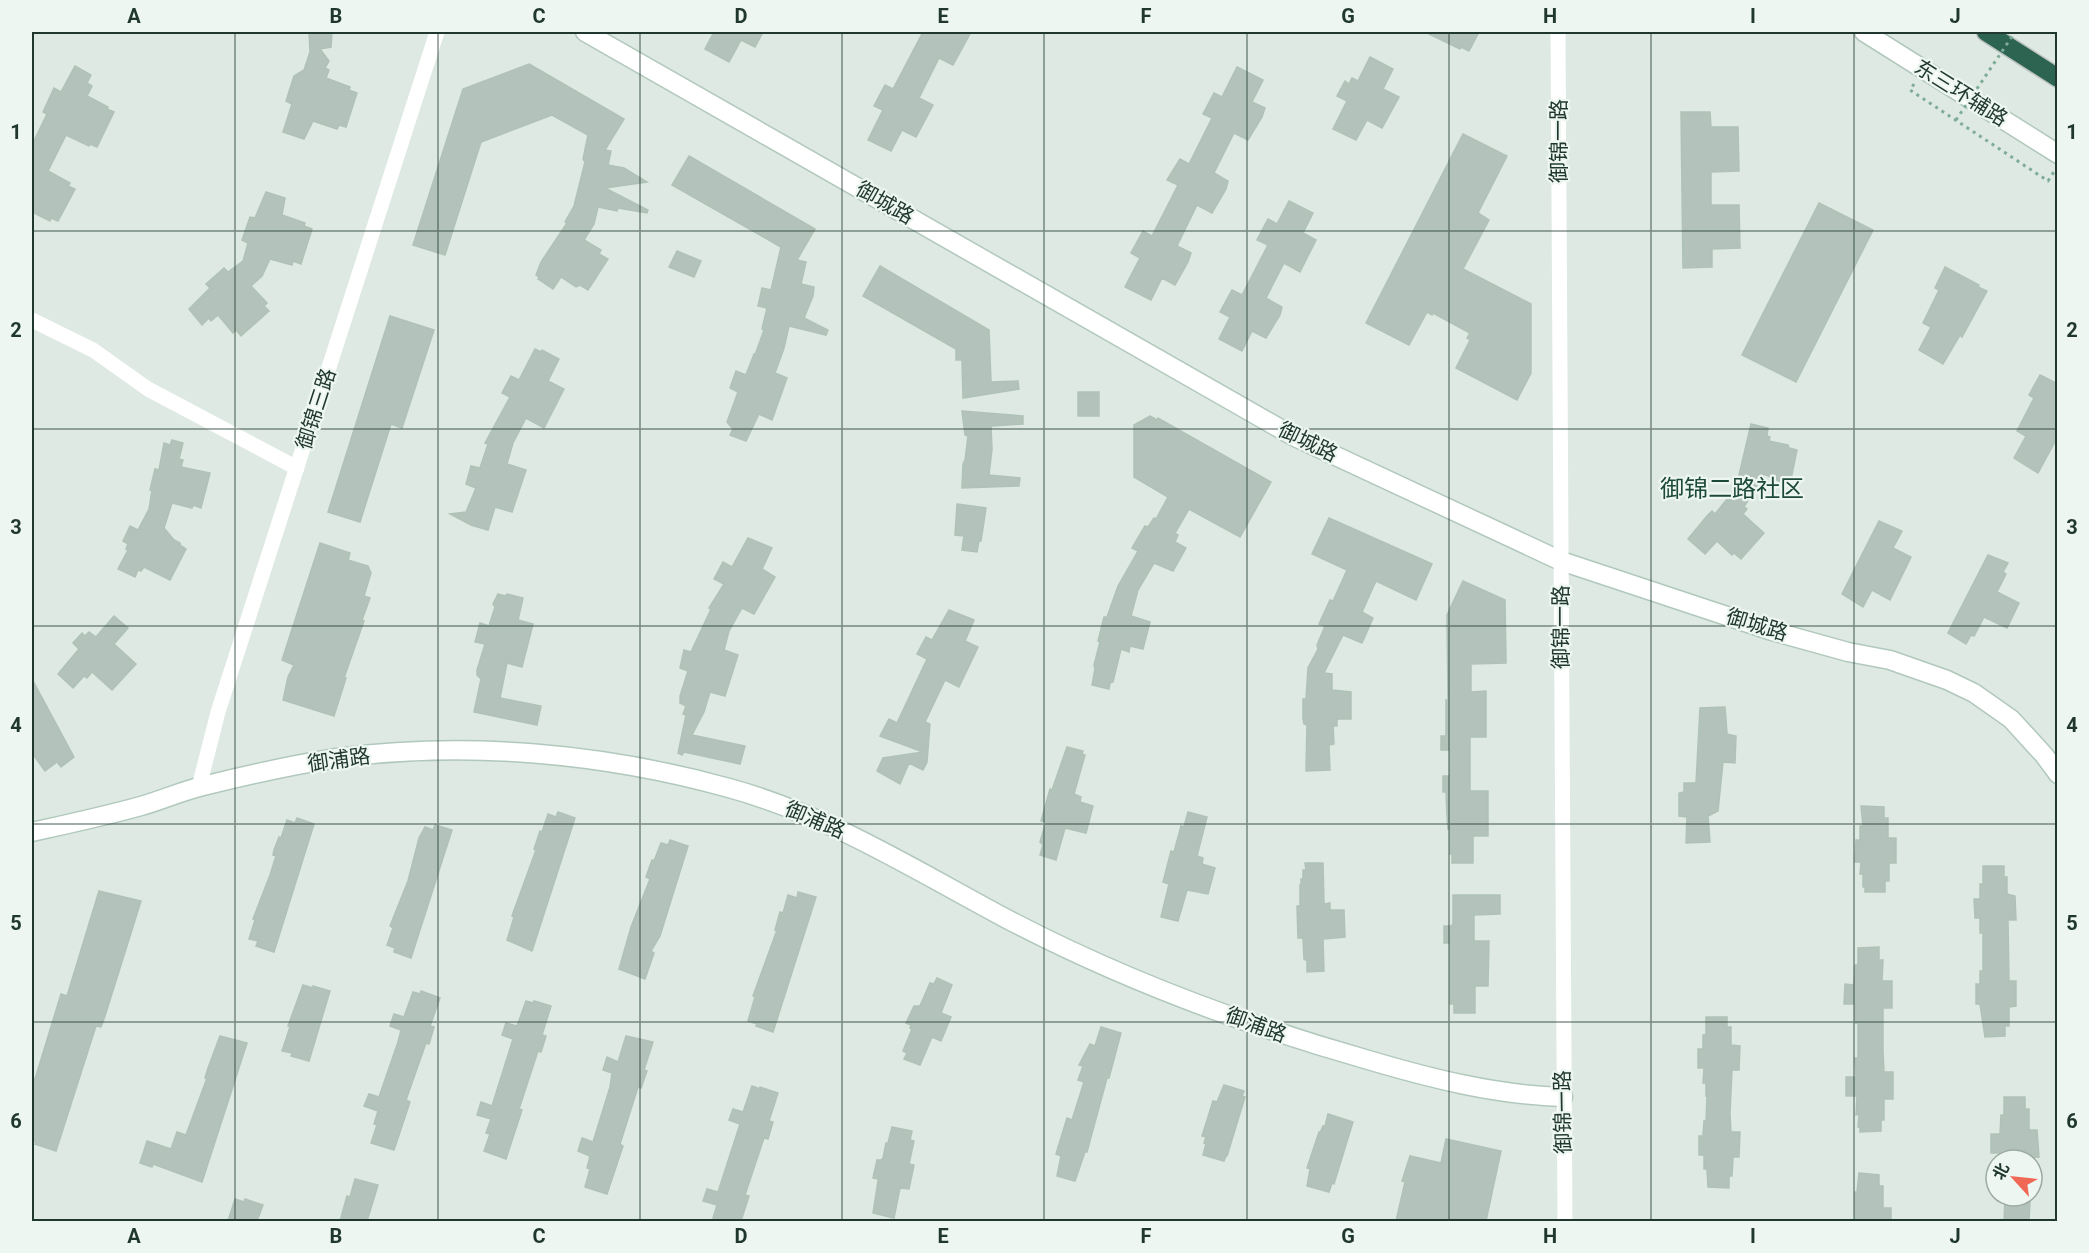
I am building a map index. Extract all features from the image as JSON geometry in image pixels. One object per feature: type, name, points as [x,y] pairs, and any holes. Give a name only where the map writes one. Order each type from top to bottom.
[{"type":"highway","points":[[1986,32],[2058,78]]},
{"type":"street","name":"御锦三路","points":[[199,786],[218,712],[437,32]]},
{"type":"street","name":"御城路","points":[[585,32],[1293,436],[1561,561],[1772,631],[1848,652],[1890,660],[1947,680],[1974,693],[2011,719],[2058,774]]},
{"type":"street","name":"御锦一路","points":[[1558,32],[1565,1221]]},
{"type":"street","name":"东三环辅路","points":[[1864,32],[2058,154]]},
{"type":"street","points":[[32,320],[93,350],[148,389],[297,468]]},
{"type":"street","name":"御浦路","points":[[32,832],[146,804],[199,786],[335,759],[417,752],[487,752],[581,758],[660,771],[732,789],[804,814],[897,858],[1005,918],[1083,956],[1160,989],[1279,1033],[1409,1072],[1452,1082],[1535,1096],[1563,1097]]},
{"type":"path","points":[[1956,120],[2015,32]]},
{"type":"path","points":[[1910,90],[2048,181],[2058,167]]},
{"type":"building","points":[[309,32],[332,32],[331,47],[320,49],[329,61],[325,68],[329,70],[326,78],[350,87],[349,90],[357,93],[346,127],[339,125],[337,129],[313,121],[304,139],[283,132],[292,104],[286,101],[294,76],[304,70],[310,52]]},
{"type":"building","points":[[714,32],[763,32],[755,47],[741,40],[729,62],[705,49]]},
{"type":"building","points":[[923,32],[971,32],[953,65],[939,58],[919,98],[933,105],[916,137],[902,130],[891,151],[868,140],[883,110],[874,106],[885,85],[893,89]]},
{"type":"building","points":[[1425,32],[1479,32],[1469,51]]},
{"type":"building","points":[[1370,57],[1393,69],[1383,89],[1399,97],[1382,128],[1367,120],[1356,140],[1333,129],[1347,101],[1337,96],[1345,81],[1349,84],[1352,78],[1358,81]]},
{"type":"building","points":[[529,64],[624,119],[605,150],[611,151],[608,165],[624,168],[647,182],[605,188],[648,210],[647,213],[598,207],[594,224],[584,240],[601,250],[599,254],[608,259],[588,290],[580,285],[576,287],[561,277],[553,289],[538,279],[536,275],[541,262],[567,223],[565,222],[574,206],[585,162],[583,159],[588,135],[552,115],[481,142],[445,255],[413,245],[463,89]]},
{"type":"building","points":[[75,66],[91,75],[87,83],[92,86],[87,96],[114,112],[97,147],[90,144],[89,146],[66,135],[48,171],[70,183],[68,186],[75,189],[58,221],[51,218],[50,221],[32,212],[32,145],[47,114],[43,112],[54,88],[61,92]]},
{"type":"building","points":[[1237,67],[1263,80],[1252,102],[1265,108],[1262,117],[1248,140],[1234,133],[1214,173],[1228,181],[1226,189],[1212,213],[1197,205],[1177,246],[1191,253],[1188,262],[1175,285],[1162,278],[1151,300],[1125,287],[1140,258],[1131,253],[1143,231],[1152,236],[1178,185],[1167,180],[1180,159],[1189,164],[1212,118],[1203,114],[1214,93],[1222,97]]},
{"type":"building","points":[[1681,112],[1710,112],[1711,127],[1738,127],[1739,171],[1711,172],[1711,205],[1739,205],[1740,248],[1712,249],[1712,267],[1683,268]]},
{"type":"building","points":[[1463,134],[1507,156],[1478,213],[1489,220],[1463,269],[1531,304],[1531,373],[1517,400],[1456,368],[1470,340],[1467,338],[1470,333],[1433,313],[1432,315],[1427,312],[1409,345],[1366,323]]},
{"type":"building","points":[[689,156],[815,229],[797,260],[806,262],[801,284],[814,287],[813,296],[804,318],[828,330],[826,335],[789,326],[775,373],[787,378],[772,420],[759,414],[746,441],[730,435],[733,429],[727,422],[738,392],[730,388],[736,371],[746,375],[755,355],[764,330],[762,329],[767,308],[758,306],[762,288],[771,290],[781,247],[672,185]]},
{"type":"building","points":[[266,192],[285,198],[282,215],[305,223],[304,226],[312,229],[301,264],[293,261],[292,265],[270,259],[262,276],[251,286],[267,303],[264,306],[269,311],[241,336],[236,330],[233,333],[218,315],[211,321],[209,318],[202,325],[189,309],[210,288],[206,284],[224,268],[228,272],[243,261],[248,243],[242,240],[250,217],[255,218]]},
{"type":"building","points":[[1289,201],[1313,213],[1303,233],[1316,240],[1300,272],[1284,263],[1266,298],[1282,307],[1280,315],[1266,338],[1252,331],[1242,351],[1219,339],[1230,317],[1220,312],[1232,290],[1242,295],[1268,245],[1257,240],[1268,219],[1277,224]]},
{"type":"building","points":[[1819,203],[1873,230],[1796,382],[1742,355]]},
{"type":"building","points":[[677,251],[701,261],[694,277],[669,267]]},
{"type":"building","points":[[880,266],[989,330],[991,382],[1018,381],[1019,389],[963,398],[962,360],[956,360],[956,349],[863,296]]},
{"type":"building","points":[[1945,267],[1987,291],[1962,337],[1960,335],[1943,364],[1919,350],[1931,327],[1923,323],[1939,290],[1935,288]]},
{"type":"building","points":[[390,316],[434,330],[402,428],[391,424],[360,522],[328,512]]},
{"type":"building","points":[[535,349],[559,359],[548,381],[564,389],[544,428],[526,418],[513,443],[507,464],[526,470],[512,512],[495,507],[488,530],[471,525],[450,514],[466,512],[476,488],[466,484],[471,466],[480,468],[488,444],[485,443],[510,397],[502,393],[511,376],[519,380]]},
{"type":"building","points":[[2040,375],[2058,384],[2058,436],[2038,473],[2014,458],[2026,436],[2017,431],[2034,398],[2029,395]]},
{"type":"building","points":[[1078,392],[1099,392],[1099,416],[1078,416]]},
{"type":"building","points":[[962,411],[1023,416],[1023,424],[991,426],[992,449],[989,475],[1020,478],[1019,486],[962,488],[968,436],[965,435]]},
{"type":"building","points":[[1150,416],[1157,420],[1158,418],[1271,482],[1240,537],[1189,509],[1175,533],[1178,535],[1175,542],[1186,548],[1173,571],[1154,563],[1138,590],[1131,616],[1150,622],[1143,649],[1130,646],[1129,652],[1121,649],[1113,682],[1110,683],[1109,689],[1092,685],[1104,617],[1107,617],[1118,586],[1138,551],[1132,548],[1145,526],[1148,527],[1154,518],[1156,519],[1168,497],[1134,477],[1134,425]]},
{"type":"building","points":[[1751,424],[1768,428],[1769,441],[1788,445],[1789,448],[1797,450],[1790,484],[1764,474],[1744,507],[1747,509],[1743,514],[1764,533],[1741,559],[1734,553],[1732,555],[1717,541],[1705,554],[1688,539],[1712,511],[1715,514],[1736,488]]},
{"type":"building","points":[[172,440],[183,443],[179,459],[183,460],[181,467],[210,473],[201,508],[172,503],[164,528],[186,549],[170,580],[144,567],[141,571],[138,570],[135,577],[118,569],[128,550],[126,549],[128,544],[123,541],[130,526],[138,530],[149,509],[152,490],[150,490],[155,469],[159,470],[164,443],[170,445]]},
{"type":"building","points":[[957,504],[986,508],[977,552],[962,550],[964,536],[955,535]]},
{"type":"building","points":[[1329,518],[1432,564],[1416,600],[1376,581],[1362,612],[1373,618],[1362,643],[1343,635],[1324,673],[1332,674],[1332,690],[1351,692],[1351,719],[1337,719],[1337,726],[1333,726],[1334,744],[1329,745],[1330,770],[1306,771],[1307,725],[1304,724],[1303,719],[1303,699],[1306,699],[1308,668],[1318,649],[1317,645],[1325,626],[1319,624],[1330,600],[1333,601],[1347,570],[1312,554]]},
{"type":"building","points":[[1879,521],[1902,531],[1893,548],[1911,557],[1890,600],[1872,590],[1863,607],[1842,594]]},
{"type":"building","points":[[748,538],[772,548],[762,569],[775,577],[754,614],[742,608],[729,631],[724,650],[738,655],[725,696],[710,692],[704,712],[692,735],[745,746],[740,764],[684,752],[682,755],[678,753],[686,706],[680,703],[680,696],[688,671],[680,668],[684,650],[691,652],[711,609],[709,608],[724,584],[714,579],[723,562],[732,567]]},
{"type":"building","points":[[320,543],[350,553],[348,560],[368,566],[371,573],[364,596],[370,598],[334,716],[283,700],[288,677],[294,665],[282,660]]},
{"type":"building","points":[[1988,555],[2008,563],[2003,572],[2006,574],[1997,592],[2019,603],[2007,628],[1984,617],[1974,636],[1971,635],[1966,644],[1948,633]]},
{"type":"building","points":[[1463,581],[1505,600],[1506,663],[1471,664],[1471,692],[1486,691],[1486,737],[1470,737],[1470,791],[1488,791],[1488,836],[1473,836],[1473,863],[1452,863],[1446,792],[1443,792],[1443,776],[1450,776],[1450,750],[1441,750],[1441,736],[1446,736],[1446,700],[1448,700],[1447,615]]},
{"type":"building","points":[[498,594],[523,598],[518,620],[533,624],[522,667],[507,663],[500,698],[541,706],[537,725],[474,712],[481,679],[477,675],[477,670],[485,644],[475,642],[480,623],[489,626],[495,607],[493,604]]},
{"type":"building","points":[[949,610],[974,620],[965,641],[978,647],[959,687],[945,680],[925,722],[930,724],[927,762],[923,770],[909,763],[900,784],[877,771],[883,758],[923,752],[880,736],[889,719],[897,723],[927,659],[917,654],[926,637],[932,640]]},
{"type":"building","points":[[114,616],[128,628],[114,644],[136,664],[112,690],[92,672],[87,678],[84,676],[73,688],[58,674],[79,649],[73,643],[82,633],[85,636],[89,632],[96,637]]},
{"type":"building","points":[[32,679],[74,757],[61,767],[57,762],[45,771],[32,753]]},
{"type":"building","points":[[1725,707],[1727,734],[1736,736],[1735,763],[1723,762],[1718,811],[1708,816],[1710,842],[1686,843],[1687,817],[1679,816],[1679,793],[1684,792],[1684,783],[1696,783],[1700,708]]},
{"type":"building","points":[[1067,747],[1083,751],[1082,754],[1085,755],[1074,794],[1081,797],[1080,802],[1093,806],[1086,833],[1065,828],[1056,860],[1040,855],[1043,845],[1040,842],[1046,822],[1041,821],[1050,789],[1052,790]]},
{"type":"building","points":[[1861,806],[1884,807],[1884,818],[1888,818],[1888,838],[1896,838],[1896,863],[1889,863],[1889,881],[1885,881],[1885,892],[1865,892],[1863,874],[1860,874],[1861,862],[1855,862],[1856,840],[1860,840],[1860,826],[1863,826]]},
{"type":"building","points":[[558,812],[575,818],[532,951],[507,940],[514,917],[512,916],[536,850],[534,849],[540,831],[542,832],[548,814],[556,817]]},
{"type":"building","points":[[1188,812],[1207,817],[1197,856],[1203,858],[1202,864],[1215,868],[1208,894],[1187,890],[1178,921],[1161,917],[1169,884],[1163,882],[1171,851],[1174,852],[1181,826],[1184,827]]},
{"type":"building","points":[[297,818],[314,824],[274,952],[256,946],[258,941],[249,939],[255,920],[253,919],[276,856],[273,855],[279,837],[281,838],[287,820],[295,823]]},
{"type":"building","points":[[435,825],[452,830],[411,958],[394,952],[395,948],[387,945],[393,928],[390,926],[408,881],[419,838],[425,827],[433,830]]},
{"type":"building","points":[[670,840],[688,846],[660,936],[651,951],[654,953],[645,979],[619,969],[631,927],[650,879],[646,877],[652,860],[654,861],[661,843],[668,845]]},
{"type":"building","points":[[1305,863],[1323,863],[1324,904],[1330,903],[1330,910],[1344,910],[1345,937],[1323,939],[1324,971],[1307,972],[1303,938],[1298,938],[1297,906],[1300,906],[1300,885],[1303,870],[1306,870]]},
{"type":"building","points":[[1983,866],[2004,866],[2004,877],[2007,877],[2007,894],[2015,896],[2016,920],[2008,920],[2009,981],[2016,981],[2016,1006],[2009,1007],[2009,1026],[2005,1026],[2005,1036],[1985,1037],[1980,1004],[1976,1004],[1976,984],[1980,984],[1980,971],[1983,971],[1983,933],[1980,933],[1980,918],[1975,918],[1974,899],[1980,899]]},
{"type":"building","points":[[99,891],[141,901],[105,1016],[101,1027],[96,1026],[56,1151],[35,1144],[36,1142],[32,1140],[32,1078],[35,1079],[61,994],[67,996]]},
{"type":"building","points":[[798,892],[816,897],[773,1032],[748,1021],[755,997],[753,996],[777,930],[775,930],[780,912],[783,913],[788,895],[797,898]]},
{"type":"building","points":[[1453,895],[1500,895],[1500,914],[1474,915],[1474,941],[1489,941],[1488,986],[1475,986],[1475,1013],[1454,1013],[1454,1004],[1450,1004],[1450,943],[1444,943],[1444,926],[1453,924]]},
{"type":"building","points":[[1879,947],[1879,960],[1883,960],[1882,981],[1892,981],[1892,1008],[1883,1008],[1883,1052],[1884,1072],[1893,1072],[1893,1099],[1884,1099],[1884,1120],[1881,1120],[1881,1131],[1860,1132],[1859,1114],[1856,1115],[1857,1096],[1846,1096],[1846,1077],[1856,1077],[1858,1023],[1855,1023],[1855,1004],[1844,1004],[1845,984],[1854,985],[1855,965],[1858,965],[1858,948]]},
{"type":"building","points":[[937,978],[952,985],[941,1013],[951,1017],[941,1041],[932,1037],[920,1065],[904,1059],[907,1053],[903,1051],[912,1029],[911,1025],[906,1023],[914,1006],[920,1006],[930,983],[934,984]]},
{"type":"building","points":[[303,985],[330,991],[309,1061],[282,1051],[290,1027],[288,1026]]},
{"type":"building","points":[[421,991],[440,998],[430,1026],[434,1027],[429,1044],[426,1043],[406,1100],[410,1102],[394,1150],[371,1143],[377,1125],[374,1124],[378,1111],[364,1106],[369,1094],[379,1097],[398,1042],[401,1030],[390,1026],[394,1014],[404,1017],[413,992],[420,994]]},
{"type":"building","points":[[526,1001],[551,1006],[542,1035],[546,1036],[541,1052],[538,1051],[519,1109],[522,1110],[506,1159],[484,1151],[490,1134],[486,1133],[491,1119],[477,1115],[481,1102],[492,1106],[513,1039],[502,1035],[506,1023],[517,1026]]},
{"type":"building","points":[[1706,1017],[1727,1017],[1727,1027],[1731,1027],[1731,1045],[1740,1046],[1739,1070],[1732,1070],[1730,1114],[1731,1132],[1740,1132],[1739,1157],[1733,1157],[1729,1188],[1708,1187],[1704,1155],[1699,1155],[1699,1136],[1703,1136],[1704,1121],[1706,1121],[1707,1096],[1706,1083],[1703,1083],[1704,1068],[1698,1068],[1698,1049],[1703,1049]]},
{"type":"building","points":[[1101,1027],[1121,1033],[1087,1152],[1085,1152],[1075,1181],[1057,1176],[1061,1156],[1056,1154],[1067,1118],[1072,1120],[1084,1082],[1078,1080],[1083,1066],[1079,1065],[1090,1044],[1095,1046]]},
{"type":"building","points":[[220,1036],[247,1043],[202,1182],[153,1164],[152,1167],[140,1163],[147,1141],[171,1149],[177,1132],[186,1135]]},
{"type":"building","points":[[626,1036],[653,1042],[644,1070],[647,1071],[641,1088],[638,1087],[620,1144],[623,1146],[607,1194],[585,1187],[590,1169],[587,1168],[590,1156],[578,1151],[582,1138],[593,1142],[610,1087],[612,1073],[603,1070],[607,1057],[618,1062]]},
{"type":"building","points":[[1224,1085],[1244,1091],[1242,1096],[1245,1097],[1224,1161],[1203,1155],[1206,1137],[1202,1136],[1213,1101],[1217,1102]]},
{"type":"building","points":[[752,1086],[778,1093],[769,1121],[773,1122],[768,1139],[764,1138],[745,1195],[749,1196],[741,1221],[715,1221],[716,1219],[713,1218],[717,1205],[703,1201],[707,1189],[718,1192],[740,1124],[729,1120],[733,1109],[743,1112]]},
{"type":"building","points":[[2004,1097],[2025,1097],[2025,1109],[2029,1109],[2029,1130],[2037,1130],[2038,1148],[1991,1148],[1991,1134],[2000,1134],[2001,1115],[2004,1115]]},
{"type":"building","points":[[1328,1114],[1353,1122],[1334,1184],[1332,1183],[1329,1192],[1307,1186],[1310,1169],[1307,1168],[1319,1132],[1325,1126]]},
{"type":"building","points":[[892,1127],[912,1131],[910,1140],[914,1141],[909,1164],[914,1165],[909,1189],[900,1188],[894,1218],[873,1213],[878,1179],[873,1178],[877,1160],[883,1158]]},
{"type":"building","points":[[1446,1139],[1501,1151],[1486,1221],[1396,1221],[1405,1182],[1402,1181],[1410,1156],[1441,1163]]},
{"type":"building","points":[[1859,1173],[1879,1175],[1879,1186],[1883,1186],[1883,1208],[1891,1208],[1891,1221],[1855,1221],[1855,1192],[1857,1192]]},
{"type":"building","points":[[355,1179],[378,1185],[367,1221],[340,1221],[347,1196],[350,1197]]},
{"type":"building","points":[[235,1199],[244,1202],[245,1199],[263,1205],[257,1221],[228,1221]]},
{"type":"building","points":[[2005,1208],[2030,1208],[2029,1221],[2004,1221]]},
{"type":"district","name":"御锦二路社区","points":[[1732,489]]}]
